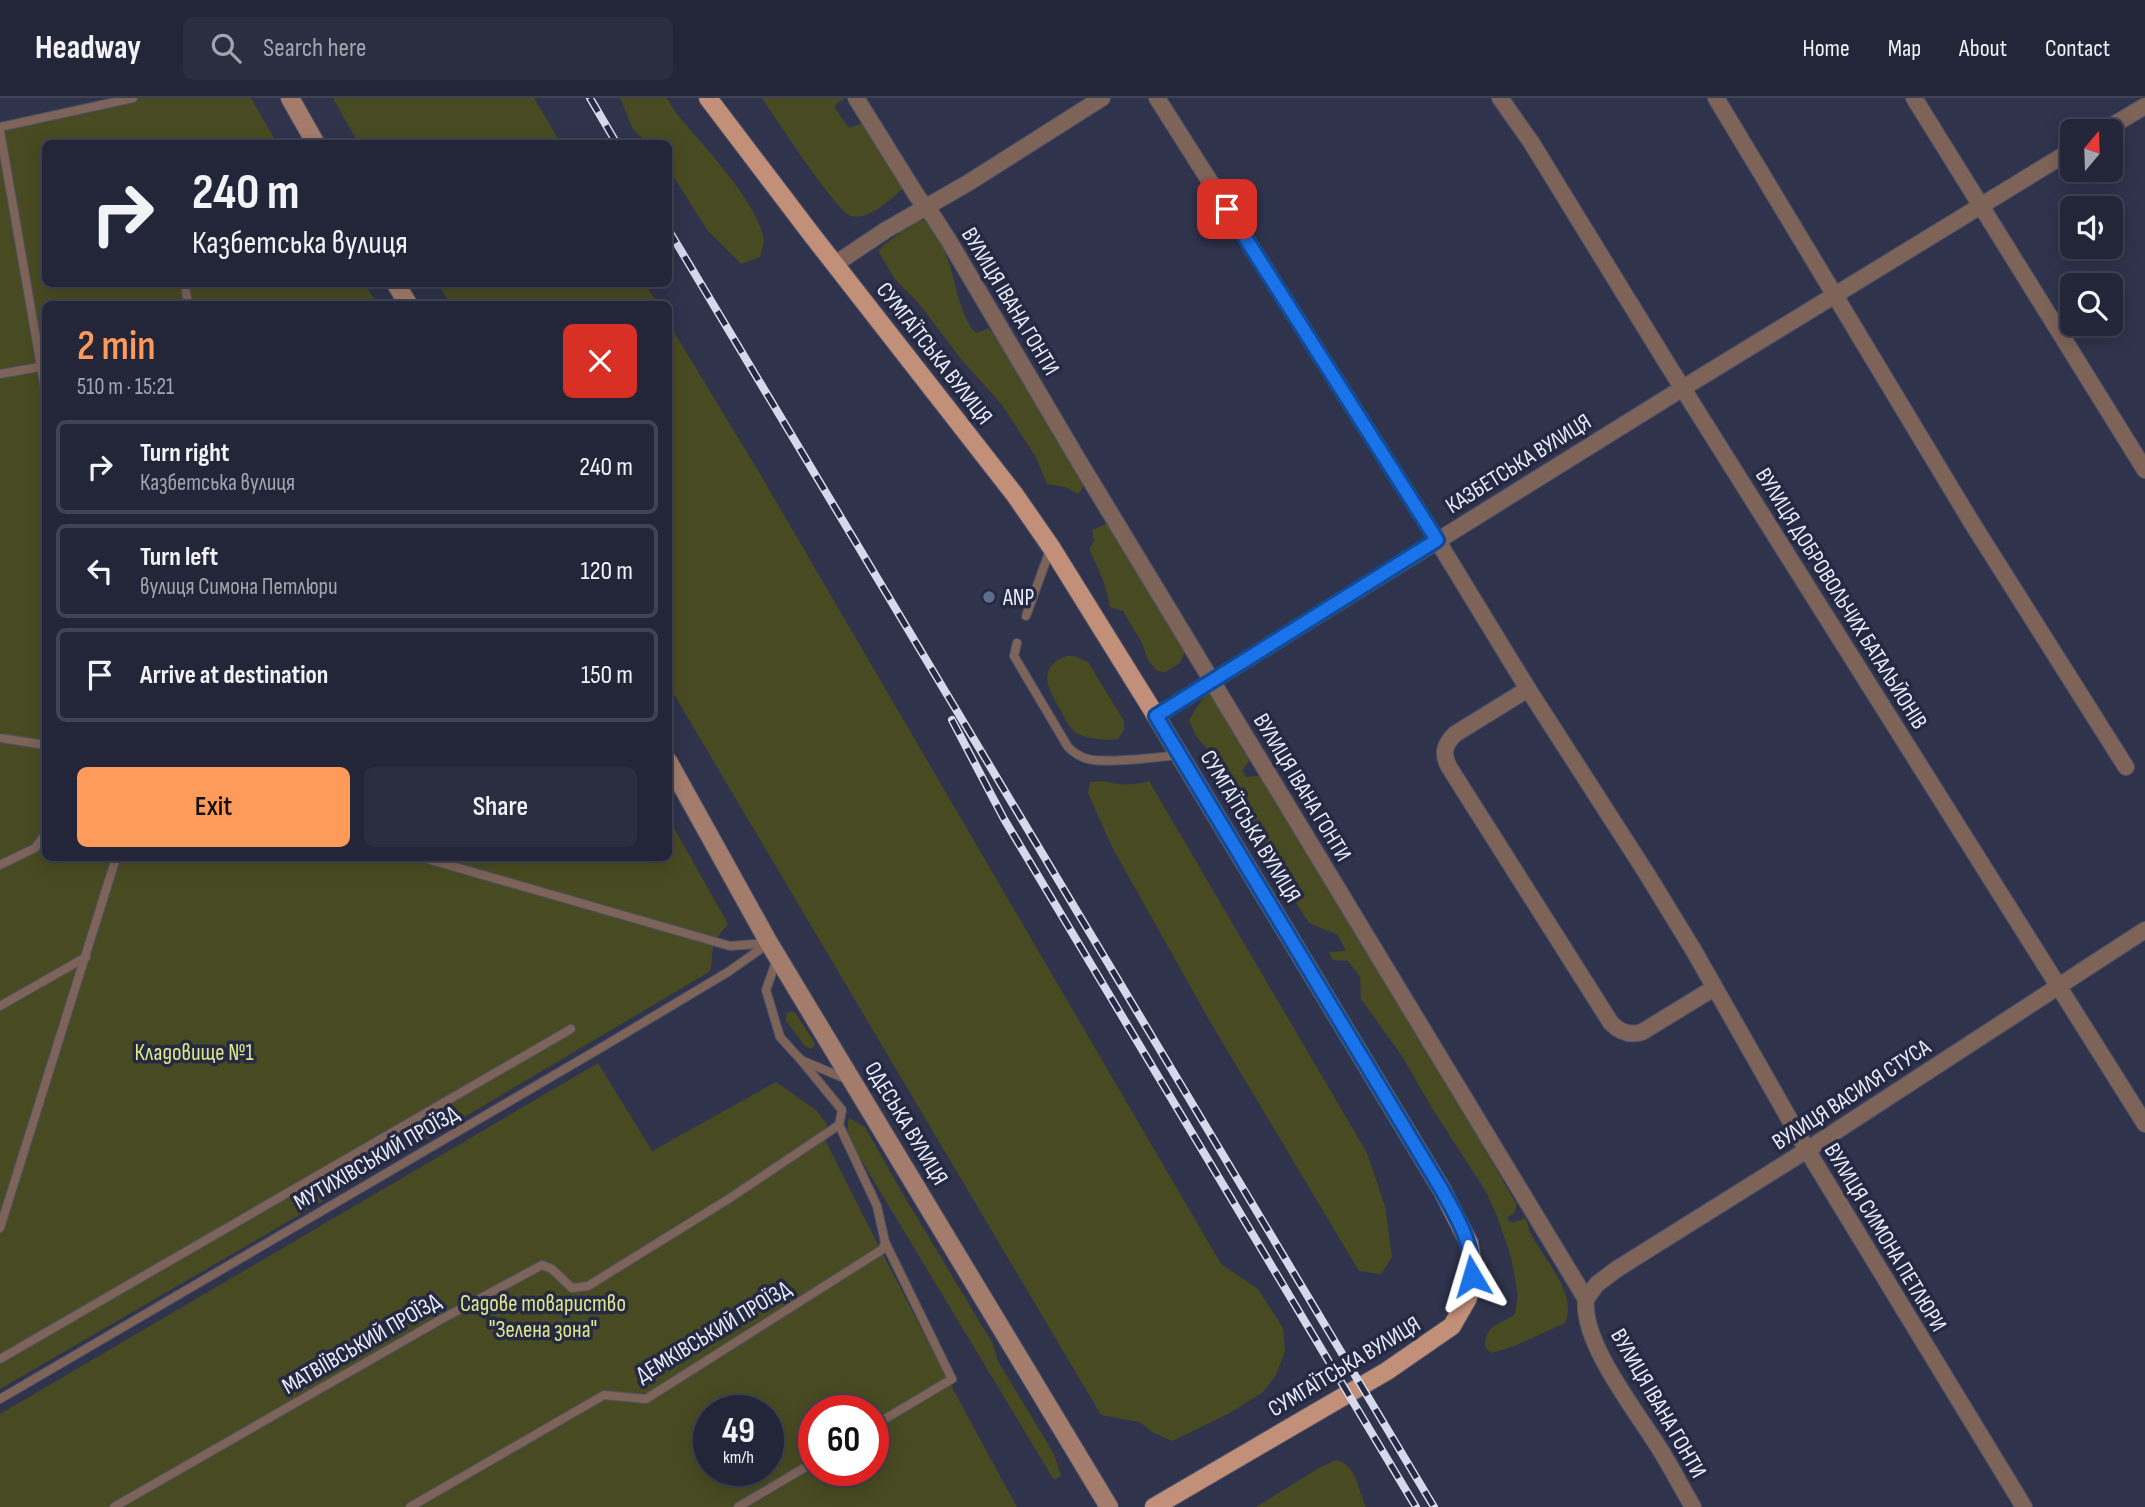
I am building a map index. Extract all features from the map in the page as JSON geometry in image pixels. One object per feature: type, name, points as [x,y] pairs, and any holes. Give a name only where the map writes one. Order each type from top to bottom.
[{"type":"main road","points":[[290,98],[314,140]]},
{"type":"main road","name":"СУМГАЇТСЬКА ВУЛИЦЯ","points":[[708,98],[1015,495],[1051,547],[1180,755],[1442,1190],[1466,1236],[1473,1267],[1471,1287],[1465,1307],[1445,1332],[1387,1371],[1154,1507]]},
{"type":"main road","name":"ОДЕСЬКА ВУЛИЦЯ","points":[[672,768],[773,949],[1110,1507]]},
{"type":"street","name":"ВУЛИЦЯ ІВАНА ГОНТИ","points":[[856,98],[948,241],[1586,1299],[1586,1320],[1602,1357],[1693,1507]]},
{"type":"street","points":[[835,264],[876,236],[1000,163],[1102,98]]},
{"type":"street","name":"ВУЛИЦЯ СИМОНА ПЕТЛЮРИ","points":[[1157,98],[1647,874],[1807,1150],[2024,1507]]},
{"type":"street","name":"ВУЛИЦЯ ДОБРОВОЛЬЧИХ БАТАЛЬЙОНІВ","points":[[1500,98],[1531,142],[2145,1124]]},
{"type":"street","points":[[1716,98],[1972,523],[2126,767]]},
{"type":"street","points":[[1914,98],[2145,470]]},
{"type":"street","points":[[2123,119],[2145,106]]},
{"type":"street","name":"КАЗБЕТСЬКА ВУЛИЦЯ","points":[[1156,716],[1834,294],[2060,157]]},
{"type":"street","points":[[1528,689],[1455,734],[1444,749],[1450,767],[1611,1023],[1625,1033],[1642,1032],[1714,988]]},
{"type":"street","name":"ВУЛИЦЯ ВАСИЛЯ СТУСА","points":[[1586,1299],[1597,1283],[1606,1277],[2145,930]]},
{"type":"lane","points":[[42,361],[0,129],[133,98]]},
{"type":"lane","points":[[0,374],[42,367]]},
{"type":"lane","points":[[1026,616],[1051,547]]},
{"type":"lane","points":[[1017,643],[1014,656],[1068,747],[1074,752],[1089,760],[1180,755]]},
{"type":"lane","points":[[0,738],[42,744]]},
{"type":"lane","points":[[0,865],[35,848],[42,838]]},
{"type":"lane","points":[[0,1224],[115,861]]},
{"type":"lane","points":[[440,861],[730,946],[773,949],[766,990],[780,1037],[842,1110],[839,1125],[877,1206],[884,1245],[952,1379],[889,1416]]},
{"type":"lane","name":"МУТИХІВСЬКИЙ ПРОЇЗД","points":[[0,1399],[728,972],[773,949]]},
{"type":"lane","points":[[0,1006],[86,957]]},
{"type":"lane","points":[[0,1359],[571,1029]]},
{"type":"lane","points":[[801,1060],[853,1082]]},
{"type":"lane","name":"МАТВІЇВСЬКИЙ ПРОЇЗД","points":[[114,1507],[440,1320],[542,1265],[552,1269],[572,1288],[588,1286],[730,1198],[839,1125]]},
{"type":"lane","name":"ДЕМКІВСЬКИЙ ПРОЇЗД","points":[[410,1507],[604,1395],[646,1399],[884,1245]]},
{"type":"lane","points":[[738,1507],[798,1471]]},
{"type":"green space","name":"Кладовище №1","points":[[112,98],[251,98],[275,140],[42,140],[42,287],[366,287],[376,301],[42,301],[42,861],[672,861],[672,824],[728,924],[714,945],[709,972],[0,1389],[0,122]]},
{"type":"green space","points":[[333,98],[534,98],[559,140],[356,140]]},
{"type":"green space","points":[[620,98],[667,98],[750,206],[764,238],[760,257],[741,264],[708,231],[672,175],[672,140],[644,140],[633,129]]},
{"type":"green space","points":[[762,98],[845,98],[835,105],[835,108],[849,128],[863,123],[903,188],[872,212],[858,217],[851,216],[819,181]]},
{"type":"green space","points":[[924,219],[929,220],[944,250],[966,318],[976,333],[989,328],[1002,345],[1087,482],[1078,494],[1065,487],[1047,484],[1036,457],[1002,405],[961,359],[920,305],[895,279],[878,251],[900,233]]},
{"type":"green space","points":[[440,287],[647,287],[656,301],[448,301]]},
{"type":"green space","points":[[672,329],[760,474],[1221,1264],[1258,1289],[1283,1328],[1285,1351],[1276,1375],[1263,1392],[1228,1414],[1172,1441],[1139,1422],[1101,1415],[672,691]]},
{"type":"green space","points":[[1108,523],[1186,649],[1180,663],[1165,672],[1157,671],[1148,660],[1142,643],[1123,611],[1110,607],[1099,570],[1089,549],[1094,541],[1092,530]]},
{"type":"green space","points":[[1067,656],[1075,656],[1088,662],[1124,721],[1124,730],[1118,739],[1102,740],[1084,736],[1075,732],[1068,724],[1047,679],[1051,666]]},
{"type":"green space","points":[[1214,693],[1252,758],[1242,770],[1246,777],[1266,775],[1475,1123],[1486,1151],[1517,1205],[1514,1213],[1507,1218],[1512,1223],[1525,1218],[1532,1236],[1564,1290],[1568,1313],[1565,1323],[1512,1347],[1491,1353],[1485,1347],[1491,1329],[1515,1314],[1518,1295],[1511,1257],[1497,1216],[1485,1190],[1402,1056],[1361,999],[1360,977],[1348,961],[1333,960],[1329,952],[1346,951],[1338,935],[1309,923],[1248,826],[1217,760],[1196,736],[1189,720],[1205,695]]},
{"type":"green space","points":[[1149,781],[1367,1153],[1385,1206],[1392,1257],[1381,1274],[1359,1271],[1212,1025],[1112,847],[1088,793],[1090,782],[1137,784]]},
{"type":"green space","points":[[792,1011],[814,1042],[811,1049],[806,1047],[786,1021],[786,1014]]},
{"type":"green space","name":"Садове товариство \"Зелена зона\"","points":[[598,1063],[652,1151],[776,1082],[816,1110],[827,1124],[825,1140],[848,1186],[1017,1507],[0,1507],[0,1414]]},
{"type":"green space","points":[[849,1118],[865,1127],[993,1344],[998,1361],[1054,1454],[1061,1476],[1054,1480],[848,1138]]},
{"type":"green space","points":[[1336,1460],[1353,1472],[1366,1507],[1256,1507],[1319,1468]]},
{"type":"railway","points":[[590,98],[615,140]]},
{"type":"railway","points":[[672,236],[1434,1507]]},
{"type":"railway","points":[[952,720],[1004,819],[1416,1507]]},
{"type":"place","name":"ANP","points":[[989,597]]},
{"type":"route","points":[[1227,209],[1437,540],[1156,716],[1442,1190],[1469,1243],[1472,1276]]}]
